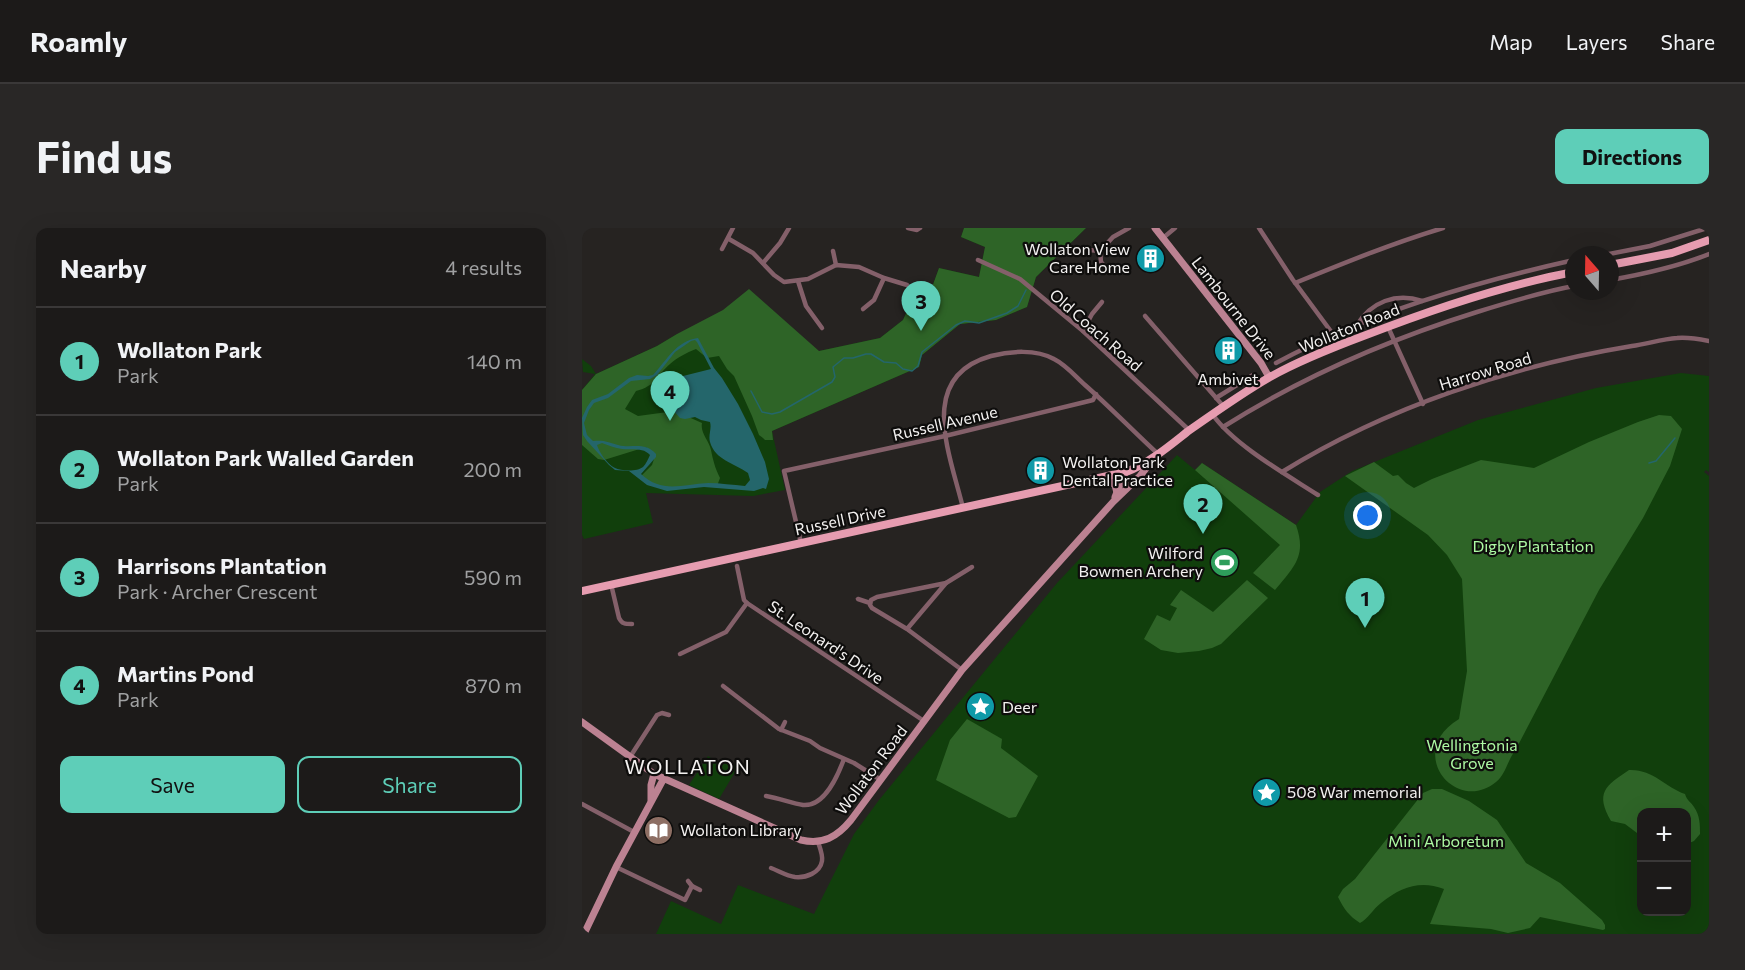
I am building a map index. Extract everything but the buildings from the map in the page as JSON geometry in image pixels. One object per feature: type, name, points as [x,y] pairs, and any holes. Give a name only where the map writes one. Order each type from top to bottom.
[{"type":"main road","points":[[1619,263],[1672,253],[1709,240]]},
{"type":"main road","name":"Wollaton Road","points":[[1104,477],[1141,465],[1269,377],[1341,345],[1434,309],[1565,274]]},
{"type":"main road","name":"Russell Drive","points":[[582,591],[1104,477]]},
{"type":"street","points":[[722,249],[733,228]]},
{"type":"street","points":[[908,228],[919,232]]},
{"type":"street","points":[[1110,272],[1101,262],[1100,251],[1113,237],[1129,228]]},
{"type":"street","name":"Lambourne Drive","points":[[1155,228],[1261,363],[1269,377]]},
{"type":"street","points":[[1163,238],[1175,228]]},
{"type":"street","points":[[1295,283],[1411,237],[1443,228]]},
{"type":"street","points":[[1619,252],[1660,243],[1707,228]]},
{"type":"street","points":[[1261,229],[1295,283],[1341,345]]},
{"type":"street","points":[[763,263],[789,231]]},
{"type":"street","points":[[729,239],[753,253],[784,282],[808,279],[836,265],[859,267],[904,284],[904,278]]},
{"type":"street","points":[[1089,250],[1100,251]]},
{"type":"street","points":[[833,251],[836,265]]},
{"type":"street","points":[[1619,278],[1659,271],[1709,254]]},
{"type":"street","name":"Old Coach Road","points":[[978,260],[1020,279],[1083,331],[1190,430]]},
{"type":"street","name":"Wollaton Road","points":[[1276,363],[1357,325],[1422,301],[1479,283],[1565,262]]},
{"type":"street","points":[[877,307],[873,305],[874,300],[884,278]]},
{"type":"street","points":[[798,281],[806,306],[822,328]]},
{"type":"street","name":"Wollaton Road","points":[[1223,427],[1302,381],[1395,341],[1438,324],[1524,297],[1565,288]]},
{"type":"street","points":[[1357,325],[1368,310],[1384,301],[1404,297],[1422,301]]},
{"type":"street","points":[[863,309],[874,300]]},
{"type":"street","points":[[1083,331],[1102,302]]},
{"type":"street","points":[[1098,307],[1104,309]]},
{"type":"street","points":[[1145,316],[1224,407]]},
{"type":"street","points":[[1388,326],[1423,404]]},
{"type":"street","name":"Harrow Road","points":[[1282,472],[1339,440],[1423,404],[1500,377],[1560,360],[1676,338],[1709,340]]},
{"type":"street","points":[[963,508],[945,436],[943,415],[946,394],[957,375],[976,360],[997,354],[1023,352],[1041,354],[1064,365],[1157,455]]},
{"type":"street","points":[[1216,398],[1253,375]]},
{"type":"street","name":"Russell Avenue","points":[[801,543],[784,471],[945,436],[1085,402],[1093,400],[1096,394]]},
{"type":"street","points":[[1213,414],[1223,427],[1282,472],[1318,495]]},
{"type":"street","name":"Wollaton Road","points":[[818,842],[834,836],[846,826],[962,670],[1157,455]]},
{"type":"street","points":[[1125,472],[1131,474],[1133,483]]},
{"type":"street","name":"Wollaton Road","points":[[1113,502],[1125,472]]},
{"type":"street","points":[[1104,477],[1115,485],[1117,493]]},
{"type":"street","name":"St. Leonard's Drive","points":[[736,566],[744,600],[747,603],[924,721]]},
{"type":"street","points":[[907,629],[946,583],[972,567]]},
{"type":"street","points":[[870,603],[873,598],[946,583]]},
{"type":"street","points":[[611,584],[621,622],[632,624]]},
{"type":"street","points":[[858,599],[870,603],[872,608],[907,629],[962,670]]},
{"type":"street","points":[[681,654],[701,648],[726,632],[747,603]]},
{"type":"street","points":[[723,686],[781,730],[810,741],[854,763],[881,780]]},
{"type":"street","points":[[630,757],[657,715],[662,713],[669,715]]},
{"type":"street","points":[[582,722],[654,774],[801,840],[811,843],[818,842],[822,864],[816,872],[799,877],[771,868]]},
{"type":"street","points":[[781,730],[785,722]]},
{"type":"street","points":[[766,796],[803,805],[814,803],[837,777],[843,759]]},
{"type":"street","points":[[651,801],[654,774]]},
{"type":"street","points":[[583,933],[664,778]]},
{"type":"street","points":[[582,804],[634,832]]},
{"type":"street","points":[[616,867],[679,899],[685,900],[690,884],[700,890]]},
{"type":"green space","points":[[964,228],[1086,228],[1036,277],[1027,307],[996,320],[960,324],[922,355],[919,367],[772,431],[785,490],[753,496],[646,493],[653,523],[584,539],[582,535],[582,390],[595,374],[583,372],[582,359],[591,366],[596,374],[657,346],[677,334],[819,351],[880,338],[903,320],[913,298],[931,290],[939,268],[979,277],[985,247],[961,237]]},
{"type":"green space","points":[[964,228],[1086,228],[1036,277],[1027,307],[996,320],[960,324],[922,355],[919,367],[772,431],[773,440],[765,440],[759,435],[734,376],[719,356],[707,358],[696,349],[676,359],[652,383],[636,391],[625,409],[638,416],[675,411],[702,423],[702,430],[710,446],[720,478],[717,486],[671,488],[648,485],[639,478],[652,465],[654,459],[646,447],[604,460],[598,459],[582,445],[582,390],[596,374],[657,346],[723,310],[749,289],[819,351],[880,338],[903,320],[913,298],[931,290],[939,268],[979,277],[985,247],[961,237]]},
{"type":"green space","name":"Wellingtonia Grove","points":[[1681,373],[1709,376],[1709,472],[1706,470],[1704,472],[1709,476],[1709,934],[656,934],[671,901],[721,924],[738,885],[814,914],[854,834],[879,800],[1057,583],[1177,455],[1195,470],[1202,463],[1296,525],[1320,492],[1352,471],[1478,420],[1596,388]]},
{"type":"green space","name":"Digby Plantation","points":[[1659,415],[1671,416],[1682,429],[1670,466],[1643,518],[1599,590],[1504,771],[1496,782],[1481,790],[1466,791],[1452,785],[1442,775],[1436,762],[1436,747],[1443,733],[1459,719],[1467,671],[1462,579],[1447,555],[1428,535],[1345,476],[1374,462],[1393,476],[1398,475],[1414,488],[1481,460],[1534,468],[1589,442]]},
{"type":"green space","points":[[1202,463],[1296,525],[1300,545],[1297,560],[1275,590],[1253,573],[1280,545],[1195,470]]},
{"type":"green space","points":[[1247,580],[1268,598],[1221,644],[1199,651],[1178,653],[1161,650],[1144,639],[1157,615],[1170,621],[1177,608],[1170,605],[1181,590],[1213,612]]},
{"type":"green space","points":[[967,719],[1002,739],[1001,748],[1038,776],[1016,817],[1009,818],[936,780],[950,740]]},
{"type":"green space","points":[[708,756],[719,763],[723,758],[738,767],[719,799],[689,785]]},
{"type":"green space","points":[[1629,770],[1637,770],[1652,775],[1685,794],[1696,810],[1700,834],[1691,842],[1691,808],[1637,808],[1637,833],[1625,824],[1611,821],[1603,797],[1614,781]]},
{"type":"green space","name":"Mini Arboretum","points":[[1432,789],[1442,789],[1469,801],[1497,820],[1526,863],[1560,883],[1602,920],[1605,929],[1540,917],[1530,928],[1508,933],[1491,929],[1430,924],[1444,889],[1427,885],[1403,889],[1381,903],[1360,923],[1353,918],[1338,897],[1423,793]]},
{"type":"water","points":[[698,338],[714,368],[738,404],[765,462],[769,479],[766,489],[754,491],[704,487],[667,491],[647,485],[629,471],[615,470],[609,465],[587,441],[583,435],[582,418],[592,400],[608,394],[629,378],[637,375],[653,375],[672,352],[690,340]],"holes":[[[691,341],[697,342],[711,369],[667,380],[666,393],[673,410],[680,418],[695,417],[710,422],[712,448],[721,457],[748,473],[750,480],[745,486],[713,483],[673,486],[657,484],[641,474],[656,457],[651,450],[642,446],[623,446],[593,441],[587,435],[584,423],[594,403],[608,398],[631,381],[650,379],[657,375],[675,352]],[[602,443],[619,449],[641,450],[650,455],[640,469],[629,471],[618,469],[609,464],[601,454],[597,445]]]},
{"type":"waterway","points":[[751,391],[762,412],[772,414],[780,412],[832,382],[835,377],[833,367],[844,358],[871,354],[884,362],[896,363],[903,369],[912,371],[918,366],[922,352],[956,325],[965,321],[979,323],[1007,313],[1018,306],[1026,290]]},
{"type":"waterway","points":[[1649,463],[1656,461],[1675,438]]},
{"type":"place","name":"Wollaton View Care Home","points":[[1151,258]]},
{"type":"place","name":"Harrisons Plantation","points":[[921,331]]},
{"type":"place","name":"Ambivet","points":[[1228,351]]},
{"type":"place","name":"Martins Pond","points":[[670,421]]},
{"type":"place","name":"Wollaton Park Dental Practice","points":[[1041,471]]},
{"type":"place","name":"Wollaton Park Walled Garden","points":[[1203,534]]},
{"type":"place","name":"Wilford Bowmen Archery","points":[[1224,562]]},
{"type":"place","name":"Wollaton Park","points":[[1365,628]]},
{"type":"place","name":"Deer","points":[[981,707]]},
{"type":"place","name":"508 War memorial","points":[[1266,792]]},
{"type":"place","name":"Wollaton Library","points":[[659,830]]},
{"type":"district","name":"WOLLATON","points":[[688,767]]}]
